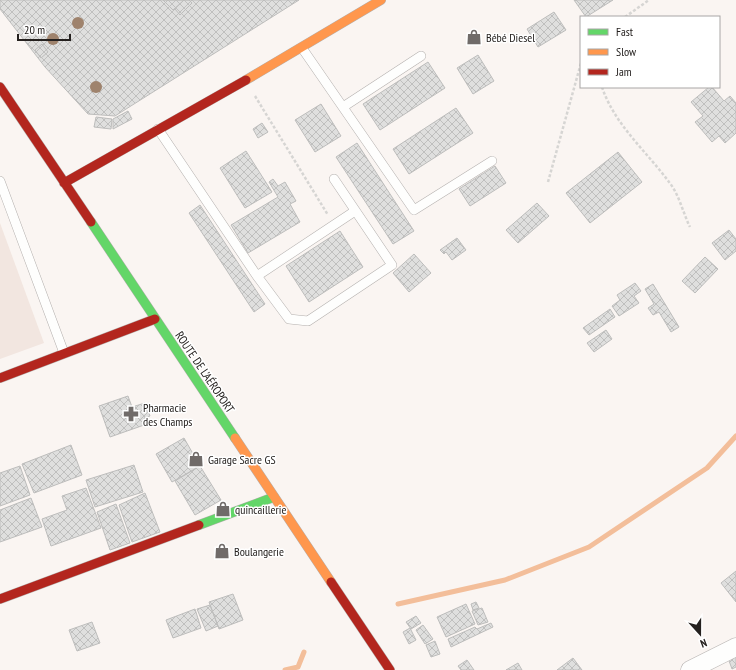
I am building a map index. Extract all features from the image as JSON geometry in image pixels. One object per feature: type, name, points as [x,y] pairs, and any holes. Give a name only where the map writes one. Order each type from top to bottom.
[{"type":"street","points":[[64,183],[302,48],[381,0]]},
{"type":"street","name":"ROUTE DE L'AÉROPORT","points":[[0,87],[390,670]]},
{"type":"street","points":[[0,378],[155,319]]},
{"type":"street","points":[[0,599],[274,497]]},
{"type":"street","points":[[690,670],[717,664],[736,647]]},
{"type":"lane","points":[[302,48],[414,210],[492,161]]},
{"type":"lane","points":[[342,107],[421,56]]},
{"type":"lane","points":[[158,129],[257,276],[289,319],[308,321],[392,265],[334,179]]},
{"type":"lane","points":[[0,181],[64,353]]},
{"type":"lane","points":[[257,276],[355,211]]},
{"type":"path","points":[[626,16],[649,0]]},
{"type":"path","points":[[548,182],[580,67]]},
{"type":"path","points":[[245,80],[334,225]]},
{"type":"path","points":[[602,88],[605,96],[632,138],[670,184],[690,227]]},
{"type":"shaded area","points":[[0,223],[44,343],[0,359]]},
{"type":"building","points":[[0,0],[299,0],[115,116],[88,114],[45,67],[0,9]]},
{"type":"building","points":[[163,0],[184,0],[173,10]]},
{"type":"building","points":[[184,0],[189,0],[192,3],[180,15],[175,9]]},
{"type":"building","points":[[574,0],[613,0],[588,16],[585,16]]},
{"type":"building","points":[[554,12],[566,30],[538,47],[527,29]]},
{"type":"building","points":[[42,44],[48,52],[41,58],[35,50]]},
{"type":"building","points":[[478,55],[494,81],[473,94],[457,68]]},
{"type":"building","points":[[428,62],[445,88],[380,130],[363,104]]},
{"type":"building","points":[[708,88],[713,88],[724,101],[730,96],[736,103],[736,133],[725,143],[719,136],[712,142],[695,122],[703,116],[691,102]]},
{"type":"building","points":[[321,104],[341,136],[315,152],[295,120]]},
{"type":"building","points":[[456,108],[473,133],[409,174],[393,149]]},
{"type":"building","points":[[128,111],[132,119],[113,129],[113,119]]},
{"type":"building","points":[[96,117],[112,119],[111,129],[94,127]]},
{"type":"building","points":[[262,123],[268,132],[258,138],[253,129]]},
{"type":"building","points":[[357,143],[414,231],[393,244],[336,157]]},
{"type":"building","points":[[246,151],[272,192],[245,208],[220,168]]},
{"type":"building","points":[[618,152],[642,182],[590,223],[566,193]]},
{"type":"building","points":[[495,166],[506,183],[470,206],[459,189]]},
{"type":"building","points":[[273,179],[278,186],[285,182],[296,201],[290,204],[300,222],[248,253],[231,225],[278,197],[269,182]]},
{"type":"building","points":[[537,203],[549,216],[518,243],[506,230]]},
{"type":"building","points":[[200,205],[265,304],[254,312],[189,213]]},
{"type":"building","points":[[729,230],[736,239],[736,251],[725,260],[712,243]]},
{"type":"building","points":[[340,231],[363,267],[309,302],[286,266]]},
{"type":"building","points":[[457,238],[466,250],[452,260],[446,252],[444,254],[440,250]]},
{"type":"building","points":[[414,254],[431,273],[409,292],[393,273]]},
{"type":"building","points":[[705,257],[718,269],[695,293],[682,281]]},
{"type":"building","points":[[635,283],[641,291],[634,296],[639,303],[619,316],[612,306],[620,300],[617,295]]},
{"type":"building","points":[[653,284],[679,327],[671,332],[659,312],[653,315],[648,308],[654,304],[645,289]]},
{"type":"building","points":[[610,309],[615,317],[589,335],[583,328]]},
{"type":"building","points":[[606,330],[612,339],[594,352],[587,343]]},
{"type":"building","points":[[128,396],[132,407],[145,403],[150,416],[144,418],[147,424],[110,437],[99,406]]},
{"type":"building","points":[[184,438],[200,466],[172,482],[156,454]]},
{"type":"building","points":[[71,445],[82,475],[34,493],[22,464]]},
{"type":"building","points":[[134,465],[143,492],[95,507],[86,480]]},
{"type":"building","points":[[20,466],[30,495],[0,506],[0,473]]},
{"type":"building","points":[[200,466],[221,500],[195,515],[175,481]]},
{"type":"building","points":[[86,488],[101,528],[51,546],[42,519],[67,510],[62,496]]},
{"type":"building","points":[[145,493],[160,532],[132,542],[119,505]]},
{"type":"building","points":[[31,498],[42,527],[0,542],[0,510]]},
{"type":"building","points":[[116,504],[130,543],[110,550],[97,512]]},
{"type":"building","points":[[736,571],[736,602],[721,583]]},
{"type":"building","points":[[233,594],[243,620],[219,629],[209,602]]},
{"type":"building","points":[[476,602],[479,608],[473,610],[471,604]]},
{"type":"building","points":[[466,604],[475,624],[446,637],[437,617]]},
{"type":"building","points":[[210,605],[218,626],[206,631],[197,609]]},
{"type":"building","points":[[482,608],[488,622],[478,625],[472,611]]},
{"type":"building","points":[[195,609],[201,628],[173,638],[166,620]]},
{"type":"building","points":[[416,616],[421,623],[411,629],[406,622]]},
{"type":"building","points":[[92,622],[100,643],[77,651],[69,630]]},
{"type":"building","points":[[491,623],[493,627],[451,647],[448,639],[475,627],[477,629]]},
{"type":"building","points":[[423,625],[433,639],[425,644],[416,630]]},
{"type":"building","points":[[410,628],[416,640],[409,644],[403,632]]},
{"type":"building","points":[[435,641],[440,654],[431,657],[426,645]]},
{"type":"building","points":[[736,655],[736,667],[732,669],[728,658]]},
{"type":"building","points":[[573,658],[582,670],[557,670]]},
{"type":"building","points":[[467,660],[474,670],[461,670],[458,666]]},
{"type":"building","points":[[518,663],[522,670],[506,670]]},
{"type":"waterway","points":[[398,604],[505,580],[589,547],[707,468],[736,436]]},
{"type":"waterway","points":[[285,670],[298,667],[304,652]]},
{"type":"traffic: fast","points":[[91,222],[235,438]]},
{"type":"traffic: fast","points":[[199,525],[274,497]]},
{"type":"traffic: slow","points":[[246,80],[381,0]]},
{"type":"traffic: slow","points":[[235,438],[331,582]]},
{"type":"traffic: jam","points":[[64,183],[246,80]]},
{"type":"traffic: jam","points":[[0,87],[91,222]]},
{"type":"traffic: jam","points":[[0,378],[155,319]]},
{"type":"traffic: jam","points":[[0,599],[199,525]]},
{"type":"traffic: jam","points":[[331,582],[390,670]]},
{"type":"place","name":"Bébé Diesel","points":[[474,37]]},
{"type":"place","name":"Pharmacie des Champs","points":[[131,414]]},
{"type":"place","name":"Garage Sacre GS","points":[[196,459]]},
{"type":"place","name":"quincaillerie","points":[[223,509]]},
{"type":"place","name":"Boulangerie","points":[[222,551]]}]
